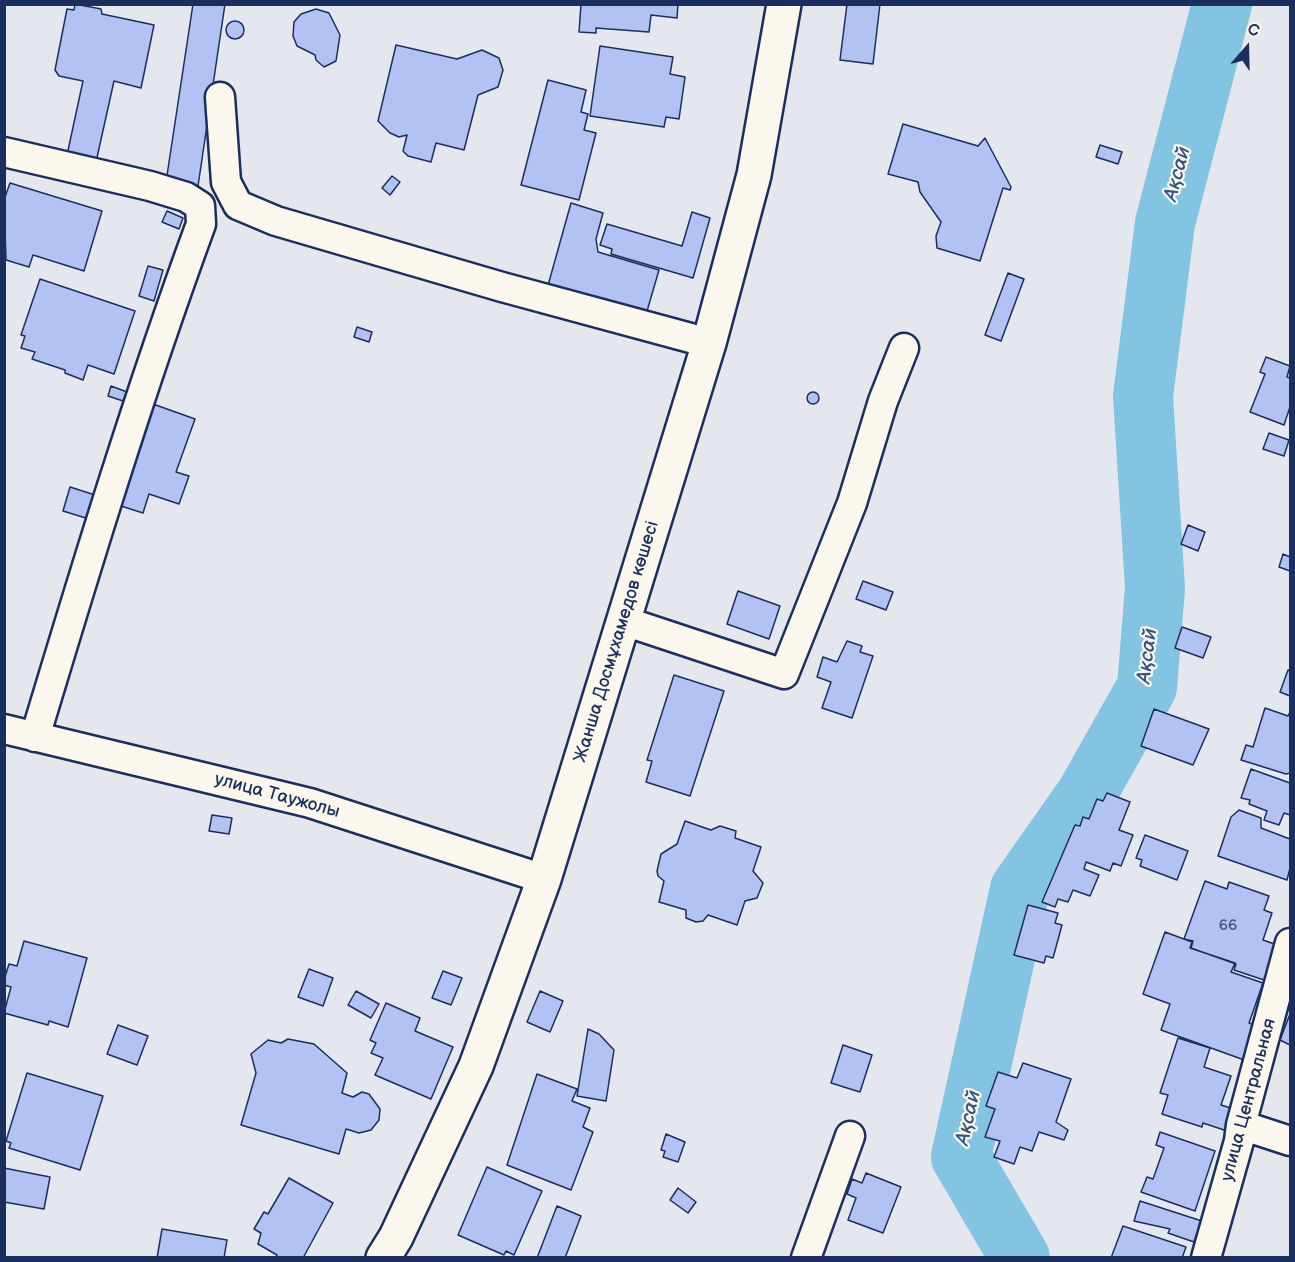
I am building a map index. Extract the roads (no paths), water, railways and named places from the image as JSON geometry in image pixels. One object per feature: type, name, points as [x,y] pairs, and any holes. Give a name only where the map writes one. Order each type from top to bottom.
[{"type":"street","name":"Жанша Досмұхамедов көшесі","points":[[383,1257],[396,1237],[476,1066],[544,879],[709,343],[754,175],[784,4]]},
{"type":"street","points":[[220,97],[226,182],[238,205],[287,224],[502,287],[709,343]]},
{"type":"street","points":[[4,152],[150,186],[186,197],[200,206],[201,224],[162,331],[111,486],[35,737]]},
{"type":"street","points":[[624,621],[784,674],[852,503],[883,401],[904,348]]},
{"type":"street","name":"улица Таужолы","points":[[4,729],[310,802],[477,859],[544,879]]},
{"type":"street","name":"улица Центральная","points":[[1206,1257],[1239,1141],[1241,1125],[1290,943]]},
{"type":"street","points":[[1241,1125],[1290,1141]]},
{"type":"street","points":[[806,1257],[850,1136]]},
{"type":"waterway","name":"Ақсай","points":[[1020,1258],[961,1157],[1020,889],[1086,795],[1147,687],[1155,588],[1143,396],[1165,223],[1222,4]]}]
